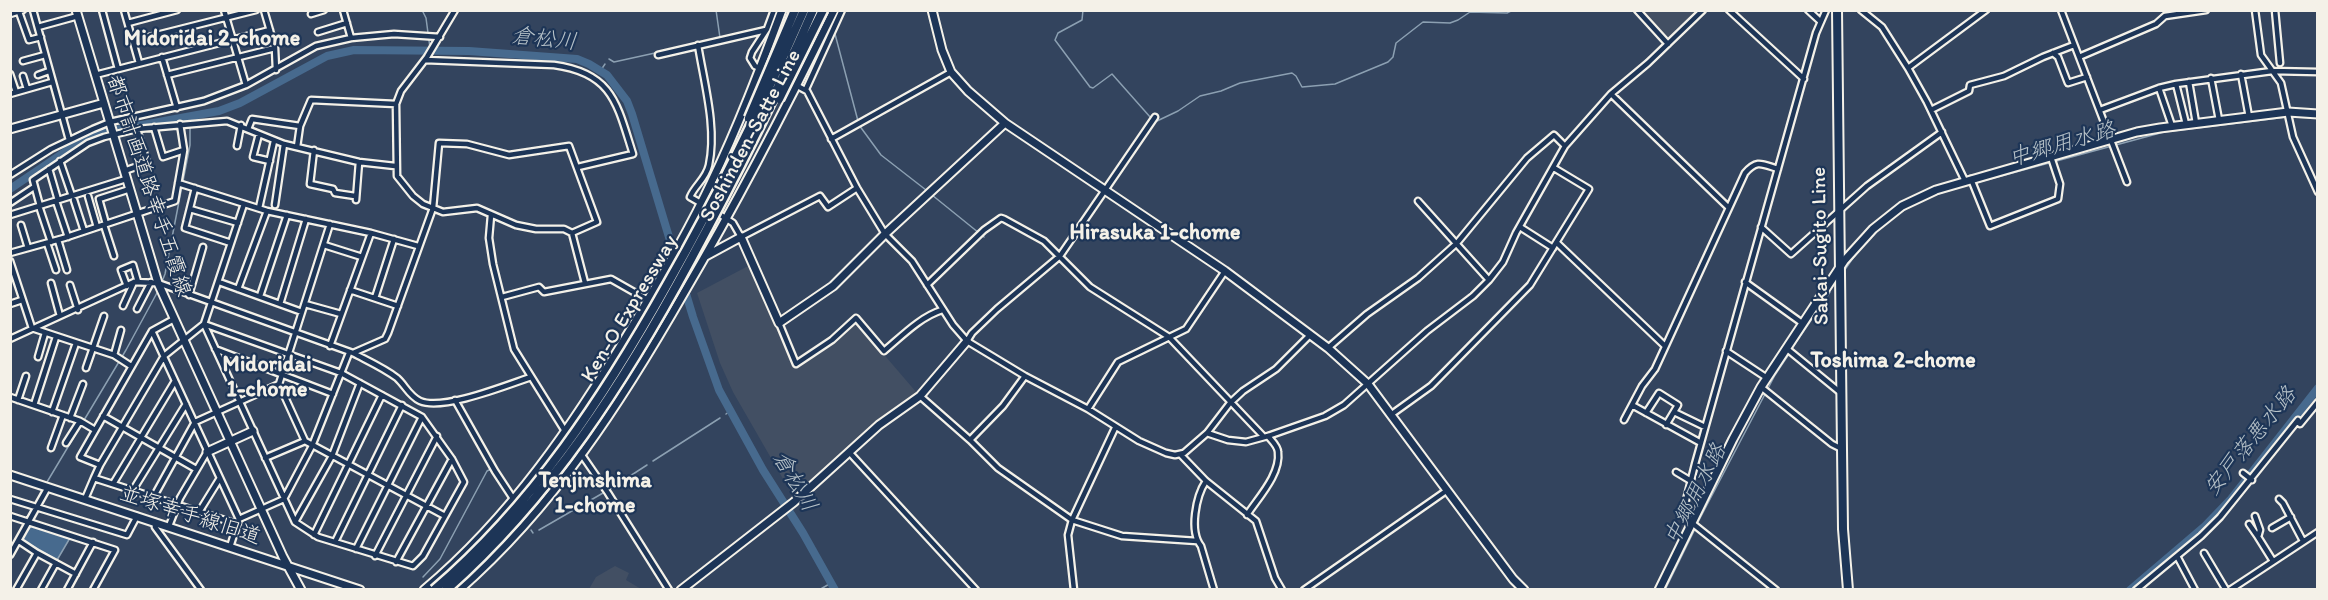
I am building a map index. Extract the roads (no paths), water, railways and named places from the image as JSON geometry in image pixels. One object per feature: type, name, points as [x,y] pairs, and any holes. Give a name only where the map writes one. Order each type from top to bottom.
[{"type":"highway","points":[[725,180],[730,162],[795,10]]},
{"type":"highway","name":"Ken-O Expressway","points":[[434,590],[503,524],[542,478],[579,428],[654,308],[725,180],[804,10]]},
{"type":"highway","name":"Ken-O Expressway","points":[[446,590],[509,529],[557,473],[586,434],[653,326],[727,192],[775,97],[813,10]]},
{"type":"highway","points":[[727,192],[738,180],[823,10]]},
{"type":"main road","name":"Sakai-Sugito Line","points":[[1837,10],[1842,449],[1844,539],[1848,590]]},
{"type":"street","points":[[33,10],[69,140]]},
{"type":"street","points":[[102,10],[118,69]]},
{"type":"street","points":[[124,10],[139,63]]},
{"type":"street","points":[[151,10],[153,17]]},
{"type":"street","points":[[128,23],[177,10]]},
{"type":"street","points":[[224,10],[246,85]]},
{"type":"street","points":[[133,41],[256,10]]},
{"type":"street","points":[[264,10],[275,48],[276,70]]},
{"type":"street","points":[[311,14],[324,10]]},
{"type":"street","points":[[343,10],[351,38]]},
{"type":"street","points":[[774,10],[767,29],[750,55],[751,62],[760,69],[806,89],[857,188],[885,234],[912,261],[942,310],[967,341],[1025,376],[1088,409],[1115,428],[1166,453],[1181,455],[1206,481],[1256,521],[1275,578],[1282,590]]},
{"type":"street","name":"Soshinden-Satte Line","points":[[424,590],[475,544],[514,500],[567,432],[648,300],[701,204],[729,145],[782,10]]},
{"type":"street","name":"Soshinden-Satte Line","points":[[459,590],[528,523],[582,455],[626,390],[673,314],[727,218],[797,86],[834,10]]},
{"type":"street","points":[[806,89],[842,10]]},
{"type":"street","points":[[932,10],[942,50],[951,72],[968,91],[1005,123],[1225,270],[1328,348],[1368,384],[1446,491],[1513,579],[1524,590]]},
{"type":"street","points":[[1637,10],[1668,44]]},
{"type":"street","points":[[1207,433],[1246,442],[1325,416],[1344,405],[1489,280],[1503,261],[1565,146],[1611,94],[1703,10]]},
{"type":"street","points":[[1729,10],[1804,79]]},
{"type":"street","points":[[1808,10],[1820,21]]},
{"type":"street","points":[[1776,590],[1692,523],[1683,512],[1745,282],[1820,21],[1826,10]]},
{"type":"street","points":[[1861,10],[1882,27],[1908,68],[1990,226],[2058,199],[2060,184],[2051,157]]},
{"type":"street","points":[[1908,68],[1986,10]]},
{"type":"street","points":[[2061,10],[2127,182]]},
{"type":"street","points":[[2079,57],[2156,24],[2165,16],[2206,10]]},
{"type":"street","points":[[2255,10],[2261,55],[2281,82],[2292,137],[2318,192]]},
{"type":"street","points":[[2275,10],[2280,63]]},
{"type":"street","points":[[10,14],[21,11],[29,40],[41,37]]},
{"type":"street","points":[[454,11],[426,58],[401,91],[396,104],[395,166],[397,176],[413,196],[443,212],[477,208],[516,225],[536,229],[564,229],[572,233],[585,283]]},
{"type":"street","points":[[38,27],[77,13]]},
{"type":"street","name":"都市計画道路幸手五霞線","points":[[77,13],[137,213],[154,282],[184,339],[287,566],[301,590]]},
{"type":"street","points":[[318,32],[347,23]]},
{"type":"street","points":[[658,55],[767,29]]},
{"type":"street","points":[[95,75],[270,30]]},
{"type":"street","points":[[10,175],[69,140],[204,101],[246,85],[316,46],[351,38],[394,34],[439,38]]},
{"type":"street","points":[[698,45],[711,128],[709,165],[703,181],[690,197],[733,223],[796,364],[832,339],[856,318],[884,351],[919,322],[932,313],[942,310]]},
{"type":"street","points":[[1931,110],[1969,91],[1970,85],[1976,82],[2004,76],[2074,45]]},
{"type":"street","points":[[167,75],[275,48]]},
{"type":"street","points":[[2053,53],[2058,57],[2068,83],[2087,77]]},
{"type":"street","points":[[23,61],[45,55]]},
{"type":"street","points":[[162,57],[177,108]]},
{"type":"street","points":[[426,58],[554,65],[571,67],[593,77],[614,99],[633,154],[578,167]]},
{"type":"street","points":[[38,75],[49,71]]},
{"type":"street","points":[[2100,110],[2176,84],[2272,71],[2318,72]]},
{"type":"street","points":[[831,138],[951,72]]},
{"type":"street","points":[[10,74],[13,93],[52,82]]},
{"type":"street","points":[[2241,74],[2249,117]]},
{"type":"street","points":[[23,76],[27,89]]},
{"type":"street","points":[[2211,78],[2219,120]]},
{"type":"street","points":[[2189,82],[2196,123]]},
{"type":"street","points":[[2176,84],[2186,124]]},
{"type":"street","points":[[2159,88],[2172,126]]},
{"type":"street","points":[[1611,94],[1729,208]]},
{"type":"street","points":[[297,147],[300,126],[311,100],[396,104]]},
{"type":"street","points":[[10,129],[104,103]]},
{"type":"street","points":[[1659,590],[1761,387],[1840,267],[1861,241],[1893,212],[1936,190],[1968,180],[2112,140],[2172,126],[2288,112],[2318,114]]},
{"type":"street","points":[[681,590],[793,503],[879,425],[920,396],[972,333],[1060,256],[1155,117]]},
{"type":"street","points":[[248,129],[252,119],[300,126]]},
{"type":"street","points":[[56,270],[33,180],[111,129],[227,121],[284,144],[359,162],[395,166]]},
{"type":"street","points":[[779,323],[833,286],[885,234],[1005,123]]},
{"type":"street","points":[[10,253],[68,237],[175,201],[184,150],[180,124]]},
{"type":"street","points":[[237,146],[241,125]]},
{"type":"street","points":[[154,127],[163,157],[184,150]]},
{"type":"street","points":[[10,215],[57,200],[73,198],[147,163],[137,129]]},
{"type":"street","points":[[1761,226],[1791,254],[1867,186],[1942,132]]},
{"type":"street","points":[[259,134],[253,157],[270,161]]},
{"type":"street","points":[[1328,348],[1367,314],[1418,278],[1457,243],[1536,150],[1554,135],[1565,146]]},
{"type":"street","points":[[259,208],[274,141]]},
{"type":"street","points":[[94,478],[199,512],[238,521],[284,499],[312,446],[341,372],[351,353],[385,339],[433,208],[439,143],[467,144],[509,155],[569,146],[597,222],[572,233]]},
{"type":"street","points":[[275,206],[284,144]]},
{"type":"street","points":[[314,150],[310,184],[333,189],[335,193],[356,198],[359,162]]},
{"type":"street","points":[[60,161],[84,231]]},
{"type":"street","points":[[1624,420],[1642,386],[1655,369],[1745,173],[1752,165],[1758,163],[1778,169]]},
{"type":"street","points":[[1392,414],[1431,386],[1530,285],[1589,189],[1554,168]]},
{"type":"street","points":[[49,169],[68,237]]},
{"type":"street","points":[[178,183],[267,211],[371,233],[418,246]]},
{"type":"street","points":[[10,203],[34,187]]},
{"type":"street","points":[[195,188],[185,228],[231,243]]},
{"type":"street","points":[[706,256],[820,196],[828,207],[857,188]]},
{"type":"street","points":[[114,256],[99,199],[130,189]]},
{"type":"street","points":[[88,196],[98,227]]},
{"type":"street","points":[[1418,201],[1489,280]]},
{"type":"street","points":[[85,499],[100,465],[164,356],[204,324],[244,204]]},
{"type":"street","points":[[190,209],[238,223]]},
{"type":"street","points":[[238,289],[267,211]]},
{"type":"street","points":[[260,296],[287,215]]},
{"type":"street","points":[[491,215],[489,238],[514,349],[669,590]]},
{"type":"street","points":[[927,285],[984,230],[1000,218],[1044,242],[1090,286],[1169,338],[1230,403],[1278,448],[1275,472],[1247,515]]},
{"type":"street","points":[[280,304],[306,219]]},
{"type":"street","points":[[330,224],[279,384],[305,441],[445,516]]},
{"type":"street","points":[[21,225],[28,248]]},
{"type":"street","points":[[1520,227],[1555,245],[1665,346]]},
{"type":"street","points":[[330,346],[371,233]]},
{"type":"street","points":[[375,298],[394,239]]},
{"type":"street","points":[[58,240],[67,270]]},
{"type":"street","points":[[324,245],[362,257]]},
{"type":"street","points":[[189,296],[203,247]]},
{"type":"street","points":[[10,261],[32,328],[114,356],[131,366]]},
{"type":"street","points":[[123,306],[136,282],[133,265],[121,270],[127,286]]},
{"type":"street","points":[[1088,409],[1118,362],[1186,329],[1225,270]]},
{"type":"street","points":[[502,297],[539,287],[544,292],[611,279],[673,314]]},
{"type":"street","points":[[10,339],[136,282],[154,282],[351,353],[398,379],[417,399],[429,404],[455,400],[531,377]]},
{"type":"street","points":[[137,309],[154,282]]},
{"type":"street","points":[[219,282],[302,312]]},
{"type":"street","points":[[1745,282],[1802,323]]},
{"type":"street","points":[[51,283],[60,316]]},
{"type":"street","points":[[70,285],[78,310]]},
{"type":"street","points":[[1825,289],[1833,290],[1840,295]]},
{"type":"street","points":[[350,290],[398,306]]},
{"type":"street","points":[[10,304],[22,300]]},
{"type":"street","points":[[305,304],[341,314]]},
{"type":"street","points":[[86,368],[104,316]]},
{"type":"street","points":[[100,465],[80,457],[152,330],[174,319]]},
{"type":"street","points":[[204,324],[341,372],[422,417],[452,459],[464,482],[423,556],[413,566],[375,556],[314,535],[295,522],[204,324]]},
{"type":"street","points":[[114,356],[121,330]]},
{"type":"street","points":[[152,330],[238,521],[230,546]]},
{"type":"street","points":[[38,357],[45,333]]},
{"type":"street","points":[[1181,455],[1195,446],[1230,403],[1243,391],[1276,369],[1310,335]]},
{"type":"street","points":[[34,405],[56,337]]},
{"type":"street","points":[[52,412],[76,343]]},
{"type":"street","points":[[1786,348],[1841,393]]},
{"type":"street","points":[[215,349],[333,394]]},
{"type":"street","points":[[1726,351],[1767,378]]},
{"type":"street","points":[[18,400],[26,376]]},
{"type":"street","points":[[970,440],[1002,406],[1025,376]]},
{"type":"street","points":[[113,484],[175,381]]},
{"type":"street","points":[[295,522],[332,456],[360,383]]},
{"type":"street","points":[[70,418],[83,384]]},
{"type":"street","points":[[153,498],[195,422],[279,384]]},
{"type":"street","points":[[1761,387],[1832,444],[1842,449]]},
{"type":"street","points":[[1646,413],[1659,393],[1678,405],[1666,425]]},
{"type":"street","points":[[314,535],[382,395]]},
{"type":"street","points":[[920,396],[998,468],[1072,520],[1122,536],[1197,541]]},
{"type":"street","points":[[10,397],[80,421],[95,430]]},
{"type":"street","points":[[411,411],[417,399]]},
{"type":"street","points":[[455,400],[514,500]]},
{"type":"street","points":[[2136,590],[2220,517],[2298,420],[2300,424],[2318,402]]},
{"type":"street","points":[[133,490],[186,404]]},
{"type":"street","points":[[335,542],[402,405]]},
{"type":"street","points":[[1632,405],[1701,443]]},
{"type":"street","points":[[1674,412],[1705,427]]},
{"type":"street","points":[[51,448],[63,415]]},
{"type":"street","points":[[103,416],[196,469]]},
{"type":"street","points":[[356,549],[422,417]]},
{"type":"street","points":[[66,443],[80,421]]},
{"type":"street","points":[[1074,590],[1068,535],[1072,520],[1115,428]]},
{"type":"street","points":[[169,526],[177,505],[207,452],[253,431]]},
{"type":"street","points":[[375,556],[437,436]]},
{"type":"street","points":[[265,458],[305,441]]},
{"type":"street","points":[[849,452],[976,590]]},
{"type":"street","points":[[396,562],[452,459]]},
{"type":"street","points":[[1676,472],[1691,481]]},
{"type":"street","points":[[2243,473],[2252,480]]},
{"type":"street","name":"並塚幸手線旧道","points":[[10,475],[360,590]]},
{"type":"street","points":[[199,512],[220,478]]},
{"type":"street","points":[[1206,481],[1196,501],[1197,541],[1201,546],[1214,590]]},
{"type":"street","points":[[10,555],[48,487]]},
{"type":"street","points":[[1304,590],[1446,491]]},
{"type":"street","points":[[10,499],[127,536],[137,516]]},
{"type":"street","points":[[2279,499],[2303,541]]},
{"type":"street","points":[[10,516],[115,550],[93,590]]},
{"type":"street","points":[[2255,516],[2260,530],[2258,537]]},
{"type":"street","points":[[2272,528],[2290,517]]},
{"type":"street","points":[[155,522],[155,527],[201,590]]},
{"type":"street","points":[[2249,524],[2273,561]]},
{"type":"street","points":[[2204,553],[2228,590],[2318,532]]},
{"type":"street","points":[[19,541],[76,574]]},
{"type":"street","points":[[67,590],[93,542]]},
{"type":"street","points":[[16,590],[37,553]]},
{"type":"street","points":[[2177,556],[2195,590]]},
{"type":"street","points":[[40,590],[56,563]]},
{"type":"street","points":[[440,590],[446,586],[466,583]]},
{"type":"water","points":[[32,525],[70,538],[57,560],[24,541],[22,538]]},
{"type":"waterway","points":[[422,10],[426,18],[430,48]]},
{"type":"waterway","points":[[716,10],[720,38]]},
{"type":"waterway","points":[[1083,10],[1082,20],[1058,33],[1055,40],[1090,87],[1093,88],[1112,74],[1151,118],[1157,121],[1178,111],[1200,96],[1240,83],[1292,73],[1302,87],[1335,84],[1388,62],[1393,57],[1396,43],[1423,22],[1450,23],[1470,12],[1507,13],[1513,10]]},
{"type":"waterway","points":[[835,34],[858,121]]},
{"type":"waterway","points":[[659,52],[718,39]]},
{"type":"waterway","name":"倉松川","points":[[10,189],[75,145],[104,132],[219,111],[240,103],[327,56],[354,50],[469,51],[577,59],[589,64],[607,75],[627,101],[693,317],[719,390],[763,470],[803,533],[835,590]]},
{"type":"waterway","points":[[609,59],[614,62],[655,53]]},
{"type":"waterway","points":[[601,70],[605,64]]},
{"type":"waterway","name":"倉松川","points":[[188,117],[189,122]]},
{"type":"waterway","name":"中郷用水路","points":[[1975,183],[2164,132],[2287,117]]},
{"type":"waterway","name":"中郷用水路","points":[[2292,117],[2318,118]]},
{"type":"waterway","points":[[859,125],[881,155],[926,190]]},
{"type":"waterway","points":[[183,181],[190,145],[190,127]]},
{"type":"waterway","name":"中郷用水路","points":[[1844,271],[1869,240],[1899,213],[1940,193],[1971,184]]},
{"type":"waterway","points":[[161,284],[165,274],[182,186]]},
{"type":"waterway","points":[[932,195],[984,237]]},
{"type":"waterway","points":[[47,482],[126,350],[158,291]]},
{"type":"waterway","name":"中郷用水路","points":[[1791,350],[1830,292]]},
{"type":"waterway","name":"中郷用水路","points":[[1697,524],[1775,375],[1789,354]]},
{"type":"waterway","name":"安戸落悪水路","points":[[2130,590],[2205,526],[2231,499],[2318,388]]},
{"type":"waterway","name":"倉松川","points":[[726,414],[730,411]]},
{"type":"waterway","points":[[653,461],[720,418]]},
{"type":"waterway","points":[[610,489],[647,465]]},
{"type":"waterway","points":[[423,577],[440,559],[487,471],[491,469]]},
{"type":"waterway","points":[[539,530],[603,493]]},
{"type":"waterway","name":"中郷用水路","points":[[1665,590],[1695,529]]},
{"type":"waterway","points":[[819,590],[831,583]]},
{"type":"district","name":"Midoridai 2-chome","points":[[212,39]]},
{"type":"district","name":"Hirasuka 1-chome","points":[[1155,233]]},
{"type":"district","name":"Toshima 2-chome","points":[[1893,361]]},
{"type":"district","name":"Midoridai 1-chome","points":[[267,378]]},
{"type":"district","name":"Tenjinshima 1-chome","points":[[595,494]]}]
